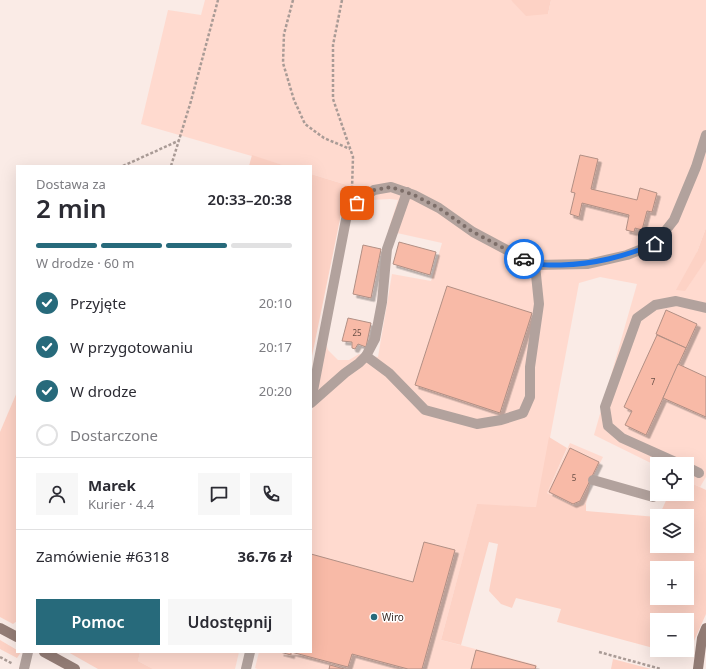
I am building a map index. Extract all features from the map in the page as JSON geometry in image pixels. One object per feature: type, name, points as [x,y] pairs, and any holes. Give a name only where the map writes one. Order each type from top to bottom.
[{"type":"main road","points":[[0,628],[16,636]]},
{"type":"main road","points":[[699,669],[702,638],[706,628]]},
{"type":"main road","points":[[46,653],[76,669]]},
{"type":"main road","points":[[699,669],[706,662]]},
{"type":"lane","points":[[312,397],[348,209],[374,190],[391,187],[407,192],[439,208],[473,232],[535,265],[588,264],[627,255],[655,244],[674,220],[696,167],[706,134]]},
{"type":"lane","points":[[312,401],[366,356],[375,339],[382,302],[387,249],[407,192]]},
{"type":"lane","points":[[366,356],[389,373],[425,410],[477,424],[501,420],[523,413],[530,397],[530,367],[539,304],[535,265]]},
{"type":"lane","points":[[664,457],[622,438],[608,426],[605,407],[638,318],[655,305],[676,301],[706,308]]},
{"type":"lane","points":[[694,470],[699,473]]},
{"type":"lane","points":[[593,480],[650,496]]},
{"type":"lane","points":[[24,669],[28,653]]},
{"type":"lane","points":[[246,669],[250,653]]},
{"type":"path","points":[[171,165],[191,101],[218,0]]},
{"type":"path","points":[[293,0],[284,34],[283,63],[294,100],[305,124],[324,138],[350,150]]},
{"type":"path","points":[[342,0],[333,45],[333,99],[353,157],[353,185],[348,209]]},
{"type":"path","points":[[125,165],[179,141]]},
{"type":"path","points":[[599,652],[661,669]]},
{"type":"shaded area","points":[[205,0],[511,0],[548,14],[551,0],[706,0],[706,228],[697,252],[706,260],[706,477],[700,487],[694,484],[694,457],[650,457],[650,463],[594,435],[637,284],[600,277],[579,283],[537,507],[477,505],[441,640],[537,665],[536,669],[255,668],[259,653],[312,653],[312,411],[326,344],[328,350],[338,360],[349,360],[359,354],[378,357],[392,274],[431,281],[442,243],[388,231],[398,200],[371,200],[345,194],[347,185],[312,174],[312,165],[283,165],[141,124],[168,10],[201,15]]},
{"type":"shaded area","points":[[511,0],[551,0],[548,14],[526,16]]},
{"type":"shaded area","points":[[252,155],[283,165],[249,165]]},
{"type":"shaded area","points":[[312,174],[347,185],[312,356]]},
{"type":"shaded area","points":[[706,228],[706,260],[685,291],[676,290],[697,252]]},
{"type":"shaded area","points":[[16,394],[16,622],[13,624],[0,617],[0,432]]},
{"type":"shaded area","points":[[549,437],[567,448],[547,493],[574,506],[586,504],[586,511],[650,516],[650,553],[694,553],[694,509],[662,509],[666,501],[694,501],[694,484],[706,490],[706,614],[694,641],[694,613],[650,613],[650,647],[557,622],[561,609],[516,598],[512,608],[501,604],[489,591],[498,544],[489,542],[461,645],[441,640],[477,504],[536,507]]},
{"type":"shaded area","points":[[570,443],[603,457],[591,481],[586,504],[574,506],[547,493]]},
{"type":"shaded area","points":[[0,640],[16,649],[16,653],[20,653],[17,658],[0,649]]},
{"type":"shaded area","points":[[70,653],[140,653],[138,661],[153,669],[98,669]]},
{"type":"shaded area","points":[[140,653],[239,653],[235,669],[153,669],[138,661]]},
{"type":"shaded area","points":[[613,659],[651,669],[611,669]]},
{"type":"building","points":[[580,155],[598,159],[591,189],[637,200],[640,188],[657,193],[652,212],[647,211],[642,230],[635,228],[634,232],[626,230],[629,215],[582,203],[579,217],[570,214],[575,193],[571,192]]},
{"type":"building","points":[[399,242],[436,252],[430,275],[393,264]]},
{"type":"building","points":[[363,245],[381,249],[371,298],[353,294]]},
{"type":"building","points":[[447,286],[532,313],[500,413],[415,385]]},
{"type":"building","points":[[666,310],[697,324],[686,348],[656,334]]},
{"type":"building","points":[[348,318],[371,323],[366,347],[358,344],[355,349],[352,348],[352,342],[342,341]]},
{"type":"building","points":[[657,335],[686,348],[646,435],[625,425],[632,411],[624,407]]},
{"type":"building","points":[[678,364],[706,377],[706,417],[663,398]]},
{"type":"building","points":[[570,448],[599,462],[580,501],[573,504],[549,492]]},
{"type":"building","name":"Wiro","points":[[424,542],[455,550],[422,669],[408,669],[352,654],[348,667],[295,653],[312,653],[312,554],[413,582]]},
{"type":"building","points":[[476,650],[536,666],[535,669],[471,669]]},
{"type":"building","points":[[330,665],[344,669],[329,669]]},
{"type":"way so far","points":[[357,203],[374,190],[391,187],[414,195],[439,208],[473,232],[524,259]]},
{"type":"place","name":"Wiro","points":[[374,617]]},
{"type":"route","points":[[524,259],[535,265],[588,264],[627,255],[655,244]]}]
